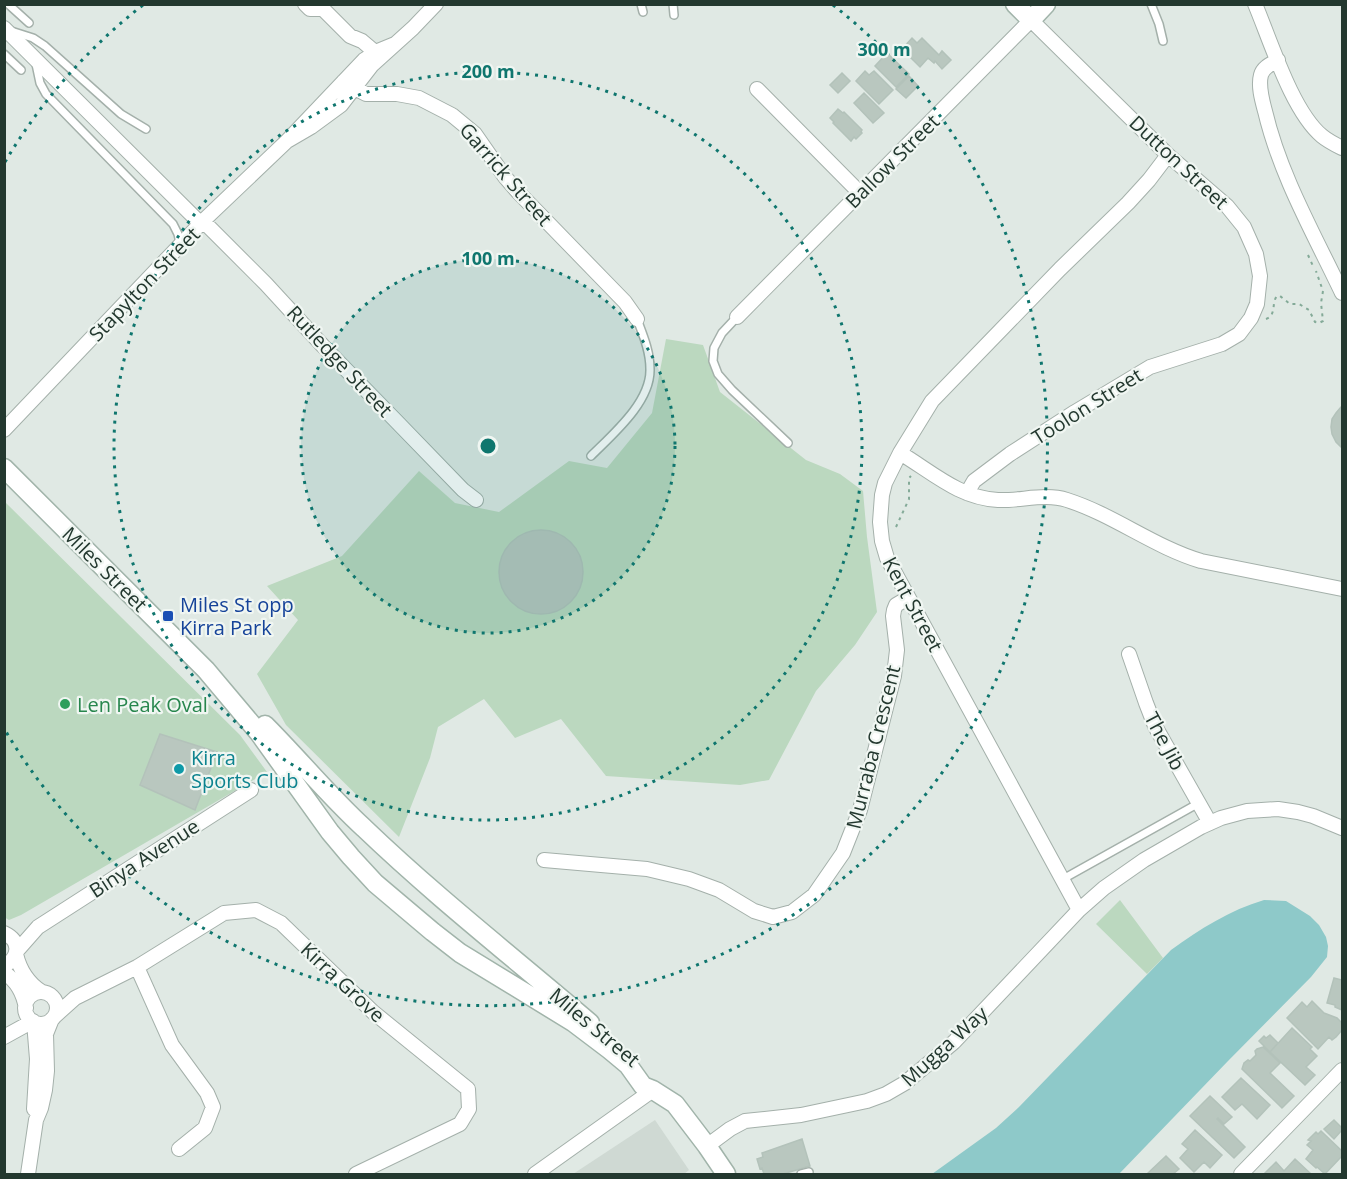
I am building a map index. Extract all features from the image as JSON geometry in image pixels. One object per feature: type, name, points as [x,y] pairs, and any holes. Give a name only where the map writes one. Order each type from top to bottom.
[{"type":"street","points":[[305,4],[310,9],[323,7],[350,36],[362,41],[375,52],[367,71]]},
{"type":"street","name":"Stapylton Street","points":[[348,85],[367,71],[436,4]]},
{"type":"street","name":"Dutton Street","points":[[1015,4],[1168,155],[1227,206],[1244,226],[1257,254],[1260,276],[1257,304],[1239,334],[1222,344]]},
{"type":"street","name":"Ballow Street","points":[[737,317],[1046,4]]},
{"type":"street","points":[[1255,4],[1278,60],[1307,120],[1324,138],[1342,148]]},
{"type":"street","name":"Rutledge Street","points":[[5,29],[266,284],[323,346],[463,490],[476,500]]},
{"type":"street","name":"Stapylton Street","points":[[4,430],[202,223],[287,141],[341,105],[348,85],[360,63],[375,52],[395,44]]},
{"type":"street","points":[[1278,60],[1267,66],[1262,73],[1260,84],[1268,124],[1282,165],[1342,293]]},
{"type":"street","name":"Garrick Street","points":[[348,85],[362,93],[372,95],[397,94],[419,98],[443,109],[462,122],[479,139],[518,192],[625,302],[637,319]]},
{"type":"street","points":[[757,89],[860,193]]},
{"type":"street","name":"Kent Street","points":[[1079,910],[887,558],[880,522],[882,495],[885,483],[900,453],[932,401],[1059,269],[1128,203],[1168,155]]},
{"type":"street","name":"Toolon Street","points":[[967,493],[974,481],[1010,454],[1150,367],[1222,344]]},
{"type":"street","points":[[900,453],[944,483],[967,493],[1001,500],[1037,497],[1065,499],[1182,555],[1201,561],[1342,589]]},
{"type":"street","name":"Miles Street","points":[[4,468],[206,670],[245,705],[347,812],[406,868],[643,1068],[653,1090]]},
{"type":"street","name":"Murraba Crescent","points":[[544,860],[647,869],[689,879],[719,890],[754,911],[772,916],[792,912],[814,895],[843,853],[860,810],[894,676],[897,650],[894,610],[897,604],[908,598]]},
{"type":"street","name":"The Jib","points":[[1129,654],[1155,726],[1210,823]]},
{"type":"street","name":"Miles Street","points":[[206,670],[259,733],[334,837],[375,883],[460,953],[598,1040],[628,1065],[642,1085],[653,1090]]},
{"type":"street","name":"Binya Avenue","points":[[4,966],[11,962],[38,927],[251,790]]},
{"type":"street","name":"Mugga Way","points":[[707,1146],[730,1129],[746,1121],[838,1108],[877,1098],[900,1086],[954,1042],[1079,910],[1104,888],[1129,870],[1210,823],[1247,811],[1278,809],[1313,816],[1342,828]]},
{"type":"street","name":"Kirra Grove","points":[[53,1018],[75,998],[137,968],[224,913],[255,910],[281,923],[373,1012],[468,1089],[469,1109],[460,1124],[356,1174]]},
{"type":"street","name":"Binya Avenue","points":[[5,933],[38,927]]},
{"type":"street","points":[[5,933],[15,941],[22,972],[35,987],[53,998],[57,1005],[56,1013],[46,1034],[45,1090],[36,1120],[28,1174]]},
{"type":"street","points":[[137,968],[172,1045],[207,1093],[213,1107],[205,1128],[179,1149]]},
{"type":"street","points":[[4,972],[18,985],[30,1016],[42,1024],[53,1018]]},
{"type":"street","points":[[36,1120],[33,1105],[37,1059],[27,1001],[32,995],[45,993],[75,998]]},
{"type":"street","points":[[8,1034],[30,1016]]},
{"type":"street","points":[[1241,1174],[1342,1070]]},
{"type":"street","points":[[535,1174],[653,1090],[675,1104],[726,1174]]},
{"type":"lane","points":[[8,4],[29,22]]},
{"type":"lane","points":[[673,4],[674,15]]},
{"type":"lane","points":[[1151,4],[1163,41]]},
{"type":"lane","name":"Rutledge Street","points":[[5,29],[40,42],[121,114],[146,129]]},
{"type":"lane","points":[[4,54],[21,70]]},
{"type":"lane","points":[[33,58],[44,92],[173,224],[180,246]]},
{"type":"lane","points":[[737,317],[722,333],[714,348],[713,362],[718,374],[788,443]]},
{"type":"lane","points":[[591,456],[632,412],[647,386],[650,365],[647,347],[637,319]]},
{"type":"lane","points":[[1063,879],[1199,803]]},
{"type":"path","points":[[1252,315],[1269,318],[1274,311],[1275,298],[1280,296],[1290,304],[1299,304],[1309,310],[1315,322],[1319,324],[1323,321],[1323,291],[1308,256],[1310,246],[1318,242]]},
{"type":"path","points":[[896,526],[909,499],[909,478],[912,473]]},
{"type":"shaded area","points":[[655,1120],[689,1170],[684,1174],[573,1174]]},
{"type":"green space","points":[[666,339],[703,345],[720,392],[806,460],[840,474],[863,491],[877,612],[855,645],[816,691],[769,780],[740,785],[606,776],[561,719],[515,738],[484,699],[438,727],[430,758],[399,837],[286,725],[257,674],[298,620],[267,586],[342,556],[419,471],[455,503],[499,512],[569,461],[607,468],[652,413]]},
{"type":"green space","points":[[4,501],[240,735],[267,772],[9,920],[4,917]]},
{"type":"green space","points":[[1120,900],[1163,958],[1147,974],[1096,924]]},
{"type":"water","points":[[1264,900],[1286,901],[1310,916],[1326,937],[1327,957],[1311,977],[1119,1174],[932,1174],[996,1128],[1019,1107],[1171,950],[1216,921]]},
{"type":"building","points":[[912,38],[917,43],[922,38],[939,55],[942,51],[951,60],[942,69],[935,61],[934,63],[928,58],[920,67],[902,49]]},
{"type":"building","points":[[887,53],[909,74],[896,87],[875,66]]},
{"type":"building","points":[[865,71],[869,75],[874,71],[893,90],[879,104],[856,81]]},
{"type":"building","points":[[842,73],[850,81],[838,93],[830,85]]},
{"type":"building","points":[[909,76],[918,86],[906,98],[896,89]]},
{"type":"building","points":[[864,93],[884,113],[873,123],[854,103]]},
{"type":"building","points":[[838,109],[862,130],[856,139],[854,137],[851,141],[830,118]]},
{"type":"building","points":[[1341,407],[1342,448],[1336,442],[1331,427],[1332,419]]},
{"type":"building","points":[[541,530],[557,533],[571,542],[580,556],[583,572],[580,588],[571,602],[557,611],[541,614],[525,611],[511,602],[502,588],[499,572],[502,556],[511,542],[525,533]]},
{"type":"building","name":"Kirra Sports Club","points":[[160,734],[217,752],[195,810],[140,785]]},
{"type":"building","points":[[1334,978],[1342,980],[1342,1010],[1327,1003]]},
{"type":"building","points":[[1312,1001],[1324,1013],[1337,1018],[1342,1023],[1342,1030],[1336,1037],[1332,1040],[1329,1037],[1318,1049],[1287,1018],[1302,1002],[1307,1007]]},
{"type":"building","points":[[1292,1028],[1312,1047],[1310,1049],[1317,1056],[1306,1067],[1315,1075],[1305,1085],[1270,1052]]},
{"type":"building","points":[[1270,1035],[1278,1043],[1270,1052],[1259,1041],[1264,1036],[1266,1038]]},
{"type":"building","points":[[1263,1047],[1280,1063],[1270,1073],[1294,1096],[1282,1108],[1242,1069],[1244,1063],[1256,1055],[1255,1051]]},
{"type":"building","points":[[1241,1078],[1270,1105],[1257,1119],[1242,1104],[1235,1110],[1222,1097]]},
{"type":"building","points":[[1210,1096],[1232,1117],[1224,1124],[1217,1119],[1245,1147],[1234,1158],[1190,1116]]},
{"type":"building","points":[[1334,1120],[1342,1130],[1334,1139],[1324,1129]]},
{"type":"building","points":[[1195,1130],[1222,1155],[1210,1168],[1204,1162],[1194,1172],[1180,1158],[1188,1149],[1182,1144]]},
{"type":"building","points":[[1321,1131],[1342,1151],[1342,1156],[1325,1174],[1306,1159],[1313,1150],[1307,1145],[1311,1141],[1308,1140],[1316,1132],[1318,1134]]},
{"type":"building","points":[[802,1139],[810,1166],[783,1174],[764,1174],[757,1159],[763,1157],[762,1153]]},
{"type":"building","points":[[1166,1156],[1179,1169],[1173,1174],[1147,1174]]},
{"type":"building","points":[[1295,1159],[1311,1174],[1264,1174],[1276,1162],[1284,1171]]},
{"type":"place","name":"Miles St opp Kirra Park","points":[[168,616]]},
{"type":"place","name":"Len Peak Oval","points":[[65,704]]},
{"type":"place","name":"Kirra Sports Club","points":[[179,769]]}]
